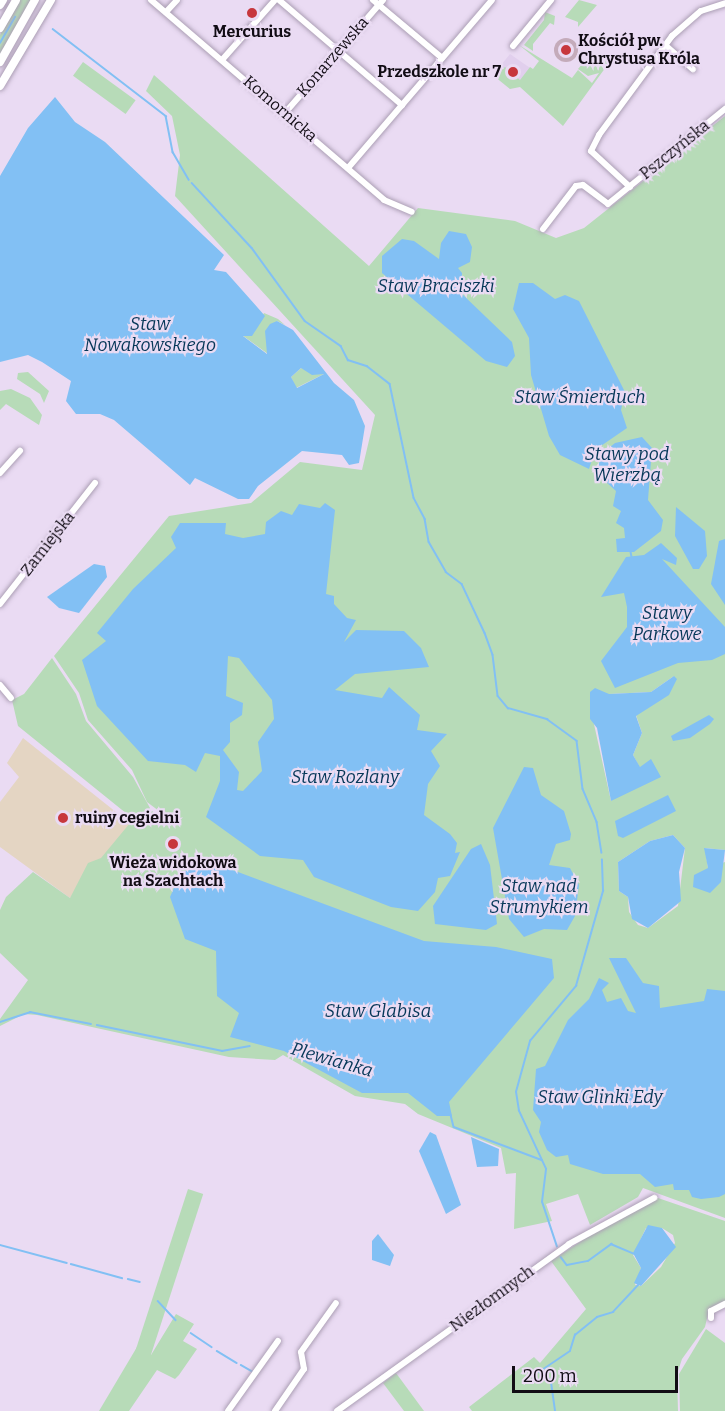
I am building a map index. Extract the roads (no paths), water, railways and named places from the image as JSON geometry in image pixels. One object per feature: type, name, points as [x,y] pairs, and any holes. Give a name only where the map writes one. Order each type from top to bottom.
[{"type":"main road","points":[[0,27],[15,0]]},
{"type":"main road","points":[[0,62],[35,0]]},
{"type":"street","points":[[0,5],[3,0]]},
{"type":"street","points":[[0,86],[51,0]]},
{"type":"street","name":"Komornicka","points":[[151,0],[395,208],[412,212]]},
{"type":"street","points":[[166,12],[177,0]]},
{"type":"street","points":[[222,60],[277,0],[402,105]]},
{"type":"street","points":[[348,168],[492,0]]},
{"type":"street","points":[[513,46],[551,0]]},
{"type":"street","points":[[378,2],[442,58]]},
{"type":"street","name":"Konarzewska","points":[[284,114],[378,2]]},
{"type":"street","name":"Pszczyńska","points":[[725,3],[701,11],[665,45],[591,151],[630,187],[725,109]]},
{"type":"street","points":[[665,45],[693,69]]},
{"type":"street","points":[[543,229],[576,186],[583,184],[608,204],[630,187]]},
{"type":"street","points":[[0,473],[20,451]]},
{"type":"street","name":"Zamiejska","points":[[0,604],[95,483]]},
{"type":"street","points":[[0,685],[11,698]]},
{"type":"street","name":"Niezłomnych","points":[[337,1411],[569,1244],[654,1197]]},
{"type":"street","points":[[275,1411],[304,1369],[302,1352],[336,1303]]},
{"type":"street","points":[[711,1318],[711,1311],[725,1304]]},
{"type":"street","points":[[228,1411],[278,1341]]},
{"type":"water","name":"Staw Nowakowskiego","points":[[55,97],[75,122],[105,142],[224,255],[214,270],[226,272],[265,316],[252,336],[243,336],[267,354],[265,331],[270,324],[277,321],[293,330],[334,383],[354,400],[365,426],[359,463],[349,465],[342,455],[302,451],[258,486],[249,499],[238,499],[195,478],[190,485],[114,420],[100,414],[76,414],[66,401],[71,381],[42,362],[28,355],[0,362],[0,176],[28,128]],"holes":[[[301,368],[312,375],[324,374],[297,388],[291,377]]]},
{"type":"water","name":"Staw Braciszki","points":[[449,231],[466,234],[472,247],[470,262],[458,268],[462,273],[462,294],[512,342],[515,356],[507,367],[486,361],[382,273],[382,256],[402,239],[414,241],[439,259],[441,243]]},
{"type":"water","name":"Staw Śmierduch","points":[[519,283],[533,283],[555,299],[565,295],[579,301],[625,392],[621,410],[627,428],[595,450],[589,469],[560,455],[549,436],[531,375],[529,338],[513,309]]},
{"type":"water","name":"Stawy pod Wierzbą","points":[[642,437],[652,448],[648,500],[663,520],[661,531],[634,552],[617,552],[616,539],[625,538],[624,528],[616,523],[621,511],[613,506],[616,491],[595,472],[604,452],[615,443]]},
{"type":"water","name":"Staw Rozlany","points":[[325,503],[335,510],[326,594],[334,596],[334,604],[347,618],[356,620],[344,642],[356,630],[404,631],[421,648],[429,667],[355,674],[335,690],[382,698],[389,687],[420,715],[417,730],[447,734],[431,751],[440,766],[428,784],[424,815],[450,834],[457,843],[455,853],[460,852],[450,876],[438,878],[435,892],[418,911],[391,907],[314,877],[303,860],[260,856],[206,817],[220,781],[220,756],[205,753],[196,772],[185,765],[148,761],[97,706],[82,660],[106,641],[97,633],[133,589],[176,548],[171,537],[180,523],[226,523],[225,534],[243,538],[265,534],[266,522],[281,511],[292,515],[299,504],[320,508]],"holes":[[[228,656],[239,658],[272,700],[274,719],[258,742],[262,771],[243,791],[237,790],[239,772],[223,750],[230,742],[230,723],[242,715],[243,703],[226,696]]]},
{"type":"water","points":[[676,507],[705,531],[707,556],[699,569],[693,569],[675,536]]},
{"type":"water","points":[[725,539],[725,605],[711,584],[719,541]]},
{"type":"water","name":"Stawy Parkowe","points":[[661,543],[677,558],[676,565],[662,559],[725,627],[725,654],[712,660],[678,663],[615,688],[601,661],[627,627],[627,607],[624,593],[601,597],[626,557],[644,555]]},
{"type":"water","points":[[94,564],[105,566],[107,577],[79,613],[59,608],[47,597]]},
{"type":"water","name":"Stawy Parkowe","points":[[674,676],[677,679],[669,695],[636,716],[642,733],[633,755],[640,767],[651,759],[661,777],[611,801],[597,728],[590,719],[590,692],[595,688],[609,694],[651,692]]},
{"type":"water","points":[[709,715],[714,719],[710,724],[690,738],[673,741],[671,736]]},
{"type":"water","name":"Staw nad Strumykiem","points":[[524,767],[533,768],[541,795],[564,811],[571,834],[570,840],[556,844],[549,865],[570,868],[579,885],[575,916],[567,930],[544,929],[524,937],[509,919],[493,828]]},
{"type":"water","points":[[668,795],[676,811],[623,838],[618,836],[615,821]]},
{"type":"water","points":[[673,835],[685,848],[679,872],[681,901],[648,928],[632,919],[628,897],[619,891],[618,862],[650,841]]},
{"type":"water","points":[[481,844],[490,865],[497,924],[486,930],[435,924],[433,906],[471,849]]},
{"type":"water","points":[[704,848],[725,850],[721,882],[710,893],[693,887],[694,875],[708,868]]},
{"type":"water","name":"Staw Glabisa","points":[[207,866],[230,869],[424,941],[496,947],[552,959],[554,978],[449,1102],[452,1116],[437,1116],[408,1093],[362,1093],[284,1051],[230,1037],[239,1013],[217,996],[216,951],[185,939],[170,897],[181,872]]},
{"type":"water","name":"Staw Glinki Edy","points":[[609,958],[626,958],[643,983],[659,986],[660,1008],[704,1001],[707,989],[725,991],[725,1194],[719,1197],[701,1199],[692,1197],[689,1190],[674,1190],[673,1184],[655,1187],[640,1174],[603,1174],[570,1164],[568,1155],[556,1157],[547,1150],[539,1132],[541,1122],[533,1110],[536,1069],[545,1066],[568,1020],[589,999],[599,978],[609,983],[602,990],[607,1002],[621,998],[628,1011],[636,1013]]},
{"type":"water","points":[[430,1132],[436,1135],[461,1205],[446,1214],[419,1151]]},
{"type":"water","points":[[471,1137],[499,1149],[498,1166],[477,1167]]},
{"type":"water","points":[[648,1225],[662,1228],[676,1247],[641,1286],[634,1283],[641,1268],[633,1253]]},
{"type":"water","points":[[378,1234],[394,1255],[390,1266],[372,1260],[372,1241]]},
{"type":"waterway","points":[[0,43],[15,17]]},
{"type":"waterway","points":[[53,29],[166,116],[173,152],[189,180]]},
{"type":"waterway","points":[[192,183],[252,248],[305,321],[341,346],[348,360],[367,366],[390,384],[414,498],[425,519],[429,542],[446,572],[462,584],[485,633],[493,655],[498,696],[508,708],[547,719],[577,741],[583,789],[597,822],[602,853]]},
{"type":"waterway","points":[[631,552],[632,557]]},
{"type":"waterway","points":[[557,1247],[542,1202],[546,1169],[519,1111],[516,1092],[530,1041],[576,986],[603,891],[602,860]]},
{"type":"waterway","name":"Plewianka","points":[[0,1022],[30,1012],[91,1024]]},
{"type":"waterway","name":"Plewianka","points":[[97,1025],[222,1051],[250,1046]]},
{"type":"waterway","name":"Plewianka","points":[[451,1115],[454,1127],[542,1160]]},
{"type":"waterway","points":[[561,1257],[567,1265],[588,1261],[611,1244],[634,1254]]},
{"type":"waterway","points":[[0,1245],[67,1263]]},
{"type":"waterway","points":[[71,1264],[122,1278]]},
{"type":"waterway","points":[[128,1279],[140,1282]]},
{"type":"waterway","points":[[555,1411],[551,1381],[539,1372],[570,1351],[575,1335],[597,1317],[613,1312],[639,1284]]},
{"type":"waterway","points":[[158,1301],[176,1320]]},
{"type":"waterway","points":[[191,1333],[212,1347]]},
{"type":"waterway","points":[[217,1351],[237,1363]]},
{"type":"waterway","points":[[241,1365],[253,1372]]},
{"type":"place","name":"Mercurius","points":[[252,13]]},
{"type":"place","name":"Kościół pw. Chrystusa Króla","points":[[566,50]]},
{"type":"place","name":"Przedszkole nr 7","points":[[513,72]]},
{"type":"place","name":"ruiny cegielni","points":[[63,818]]},
{"type":"place","name":"Wieża widokowa na Szachtach","points":[[173,844]]}]
